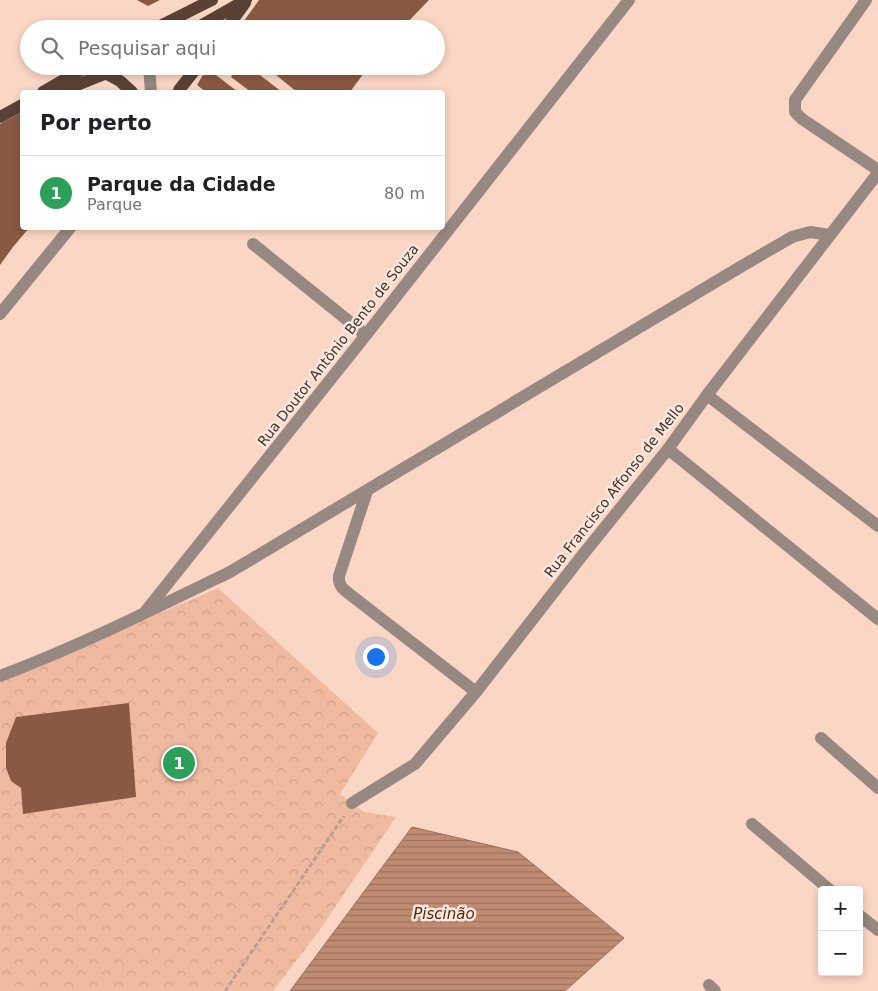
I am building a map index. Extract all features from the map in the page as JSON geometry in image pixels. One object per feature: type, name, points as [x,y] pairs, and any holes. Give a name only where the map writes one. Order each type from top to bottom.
[{"type":"main road","points":[[172,20],[212,0]]},
{"type":"main road","points":[[212,20],[247,0]]},
{"type":"main road","points":[[233,20],[247,0]]},
{"type":"main road","points":[[46,90],[72,75]]},
{"type":"main road","points":[[83,89],[104,75]]},
{"type":"main road","points":[[108,75],[120,81],[130,90]]},
{"type":"main road","points":[[179,90],[191,75]]},
{"type":"street","name":"Rua Doutor Antônio Bento de Souza","points":[[143,614],[366,335],[629,0]]},
{"type":"street","points":[[866,0],[795,100],[795,112],[802,119],[878,171]]},
{"type":"street","points":[[193,9],[196,20]]},
{"type":"street","points":[[150,75],[151,90]]},
{"type":"street","points":[[178,90],[186,75]]},
{"type":"street","name":"Rua Francisco Affonso de Mello","points":[[352,803],[415,764],[476,692],[668,449],[878,171]]},
{"type":"street","points":[[0,314],[68,230]]},
{"type":"street","points":[[0,676],[41,661],[230,572],[792,237],[810,232],[830,234]]},
{"type":"street","points":[[253,244],[366,335]]},
{"type":"street","points":[[707,395],[878,526]]},
{"type":"street","points":[[668,449],[878,620]]},
{"type":"street","points":[[367,491],[338,582],[352,596],[476,692]]},
{"type":"street","points":[[821,738],[878,788]]},
{"type":"street","points":[[752,824],[825,886]]},
{"type":"street","points":[[863,917],[878,930]]},
{"type":"path","points":[[226,991],[340,822]]},
{"type":"green space","points":[[218,588],[378,733],[340,794],[364,812],[396,817],[319,931],[273,991],[0,991],[0,682]]},
{"type":"water","name":"Piscinão","points":[[412,827],[518,852],[624,938],[565,991],[290,991]]},
{"type":"building","points":[[137,0],[160,0],[148,6]]},
{"type":"building","points":[[259,0],[429,0],[410,20],[245,20]]},
{"type":"building","points":[[203,75],[216,75],[235,90],[203,90],[197,85]]},
{"type":"building","points":[[232,75],[260,75],[279,90],[248,90],[231,77]]},
{"type":"building","points":[[276,75],[362,75],[351,90],[295,90]]},
{"type":"building","points":[[20,113],[20,230],[27,230],[0,265],[0,124]]},
{"type":"building","points":[[129,703],[136,797],[23,814],[21,788],[11,781],[6,768],[6,743],[16,717]]},
{"type":"place","name":"Parque da Cidade","points":[[179,763]]}]
